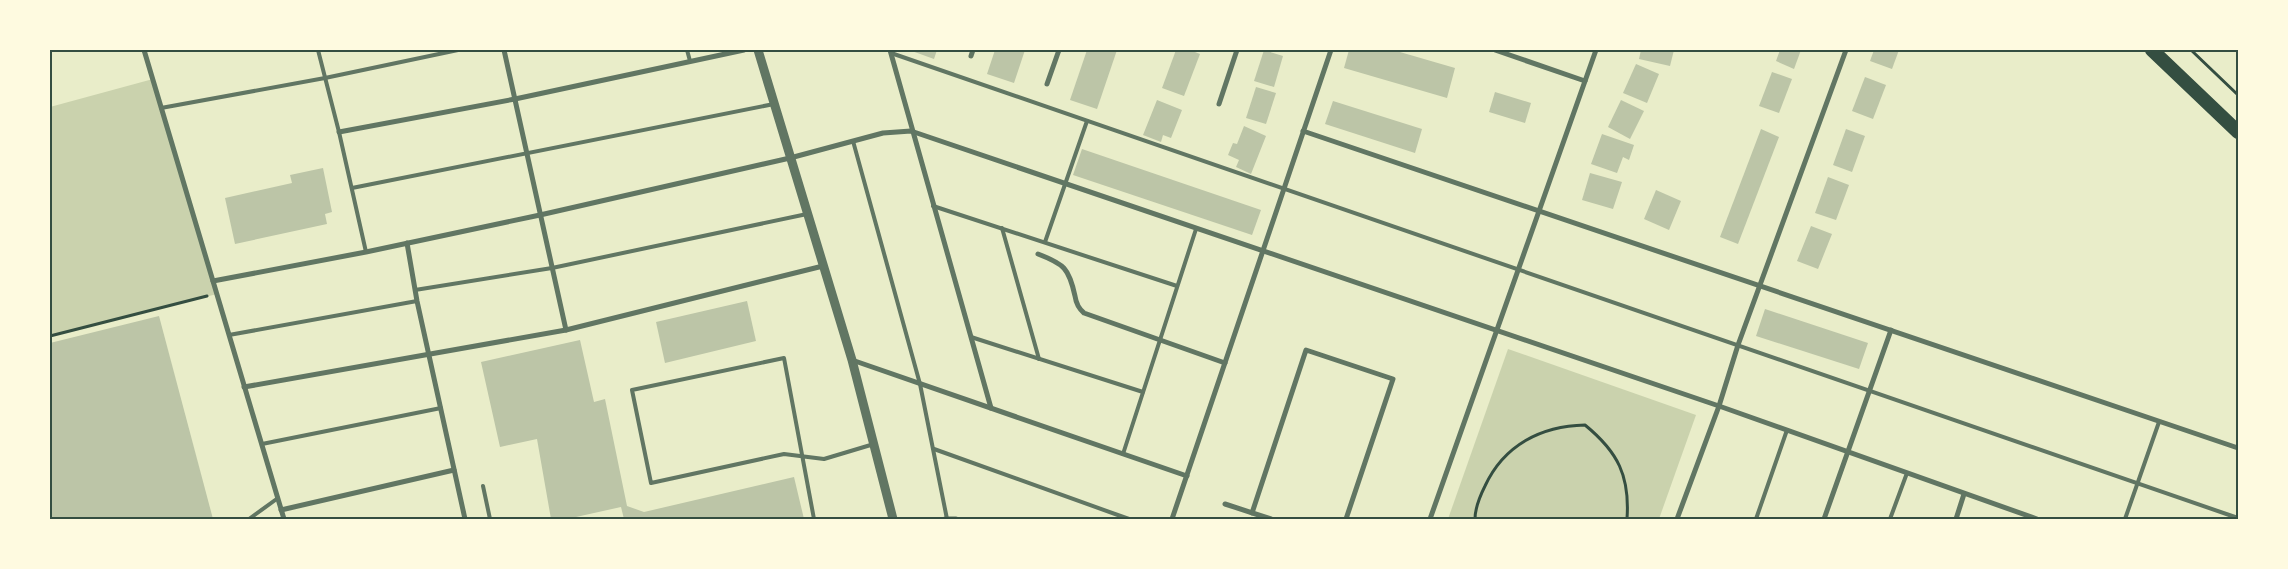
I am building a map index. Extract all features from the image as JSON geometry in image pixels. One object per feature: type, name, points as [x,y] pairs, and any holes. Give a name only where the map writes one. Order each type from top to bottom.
[{"type":"highway","points":[[2152,50],[2238,132]]},
{"type":"street","points":[[144,50],[284,519]]},
{"type":"street","points":[[504,50],[566,330]]},
{"type":"street","points":[[339,132],[515,99],[744,50]]},
{"type":"street","points":[[758,50],[852,360],[893,519]]},
{"type":"street","points":[[1047,84],[1059,50]]},
{"type":"street","points":[[1219,104],[1237,50]]},
{"type":"street","points":[[1172,519],[1331,50]]},
{"type":"street","points":[[1495,50],[1585,81]]},
{"type":"street","points":[[1430,519],[1596,50]]},
{"type":"street","points":[[1677,519],[1759,286],[1846,50]]},
{"type":"street","points":[[890,52],[911,132],[991,408]]},
{"type":"street","points":[[1303,131],[2238,448]]},
{"type":"street","points":[[213,281],[366,252],[540,215],[790,158],[883,133],[911,132],[1718,406],[2037,519]]},
{"type":"street","points":[[407,243],[417,301],[430,353],[465,519]]},
{"type":"street","points":[[1038,254],[1060,264],[1071,276],[1076,302],[1084,313],[1225,363]]},
{"type":"street","points":[[244,387],[566,330],[823,266]]},
{"type":"street","points":[[1824,519],[1891,330]]},
{"type":"street","points":[[1252,513],[1306,350],[1392,379],[1346,519]]},
{"type":"street","points":[[852,360],[1187,476]]},
{"type":"street","points":[[281,510],[454,470]]},
{"type":"street","points":[[1956,519],[1964,494]]},
{"type":"street","points":[[1225,504],[1271,519]]},
{"type":"street","points":[[946,519],[956,519]]},
{"type":"lane","points":[[318,50],[366,252]]},
{"type":"lane","points":[[161,108],[326,78],[458,50]]},
{"type":"lane","points":[[686,50],[690,61]]},
{"type":"lane","points":[[890,52],[2238,518]]},
{"type":"lane","points":[[352,188],[774,104]]},
{"type":"lane","points":[[1045,242],[1087,121]]},
{"type":"lane","points":[[853,140],[920,384],[946,519]]},
{"type":"lane","points":[[933,206],[1177,286]]},
{"type":"lane","points":[[415,290],[552,268],[807,214]]},
{"type":"lane","points":[[1002,228],[1039,359]]},
{"type":"lane","points":[[1123,454],[1196,229]]},
{"type":"lane","points":[[229,334],[417,301]]},
{"type":"lane","points":[[970,337],[1143,392]]},
{"type":"lane","points":[[814,519],[802,455],[784,358],[632,390],[651,482],[784,454],[802,455],[824,459],[874,444]]},
{"type":"lane","points":[[262,444],[441,408]]},
{"type":"lane","points":[[2125,519],[2160,422]]},
{"type":"lane","points":[[1756,519],[1787,430]]},
{"type":"lane","points":[[934,449],[1129,519]]},
{"type":"lane","points":[[1890,519],[1906,473]]},
{"type":"lane","points":[[483,486],[490,519]]},
{"type":"lane","points":[[250,519],[278,498]]},
{"type":"path","points":[[2191,50],[2238,95]]},
{"type":"path","points":[[50,336],[217,294]]},
{"type":"path","points":[[1476,519],[1481,494],[1490,474],[1515,447],[1544,431],[1566,425],[1585,424],[1608,446],[1626,480],[1627,519]]},
{"type":"green space","points":[[153,79],[217,294],[50,336],[50,107]]},
{"type":"green space","points":[[1508,349],[1696,415],[1659,519],[1448,519]]},
{"type":"building","points":[[909,50],[937,50],[934,59]]},
{"type":"building","points":[[995,50],[1025,50],[1014,83],[987,74]]},
{"type":"building","points":[[1087,50],[1117,50],[1097,109],[1070,100]]},
{"type":"building","points":[[1176,50],[1190,50],[1200,54],[1184,96],[1162,88]]},
{"type":"building","points":[[1264,50],[1283,56],[1274,87],[1254,81]]},
{"type":"building","points":[[1349,50],[1393,50],[1455,68],[1447,98],[1344,68]]},
{"type":"building","points":[[1641,50],[1674,50],[1670,66],[1639,59]]},
{"type":"building","points":[[1780,50],[1801,50],[1794,69],[1776,61]]},
{"type":"building","points":[[1874,50],[1899,50],[1892,69],[1870,61]]},
{"type":"building","points":[[1636,64],[1659,74],[1647,103],[1623,93]]},
{"type":"building","points":[[1772,72],[1792,79],[1779,113],[1759,106]]},
{"type":"building","points":[[1865,77],[1886,85],[1873,119],[1852,111]]},
{"type":"building","points":[[1256,87],[1276,93],[1266,124],[1246,118]]},
{"type":"building","points":[[1495,92],[1531,103],[1525,123],[1489,112]]},
{"type":"building","points":[[1157,100],[1182,110],[1171,138],[1163,135],[1161,142],[1143,135]]},
{"type":"building","points":[[1621,100],[1644,111],[1630,139],[1608,127]]},
{"type":"building","points":[[1333,101],[1422,129],[1415,153],[1325,124]]},
{"type":"building","points":[[1244,126],[1266,136],[1251,174],[1236,167],[1239,160],[1228,155],[1233,143],[1237,144]]},
{"type":"building","points":[[1761,129],[1779,137],[1738,244],[1720,237]]},
{"type":"building","points":[[1846,129],[1865,136],[1852,172],[1833,165]]},
{"type":"building","points":[[1602,134],[1634,145],[1629,160],[1623,157],[1617,173],[1591,164]]},
{"type":"building","points":[[1082,149],[1261,210],[1252,235],[1073,175]]},
{"type":"building","points":[[323,168],[332,212],[325,214],[327,224],[235,244],[225,198],[292,183],[290,175]]},
{"type":"building","points":[[1590,173],[1622,182],[1613,209],[1582,200]]},
{"type":"building","points":[[1828,177],[1849,185],[1836,220],[1815,213]]},
{"type":"building","points":[[1656,190],[1681,201],[1669,230],[1644,219]]},
{"type":"building","points":[[1811,226],[1832,234],[1818,269],[1797,261]]},
{"type":"building","points":[[747,301],[756,341],[665,363],[656,322]]},
{"type":"building","points":[[1765,309],[1868,343],[1859,369],[1756,336]]},
{"type":"building","points":[[159,316],[213,519],[50,519],[50,343]]},
{"type":"building","points":[[580,340],[594,402],[605,399],[627,506],[644,512],[794,477],[804,519],[624,519],[621,507],[567,519],[551,519],[537,439],[500,447],[481,362]]}]
